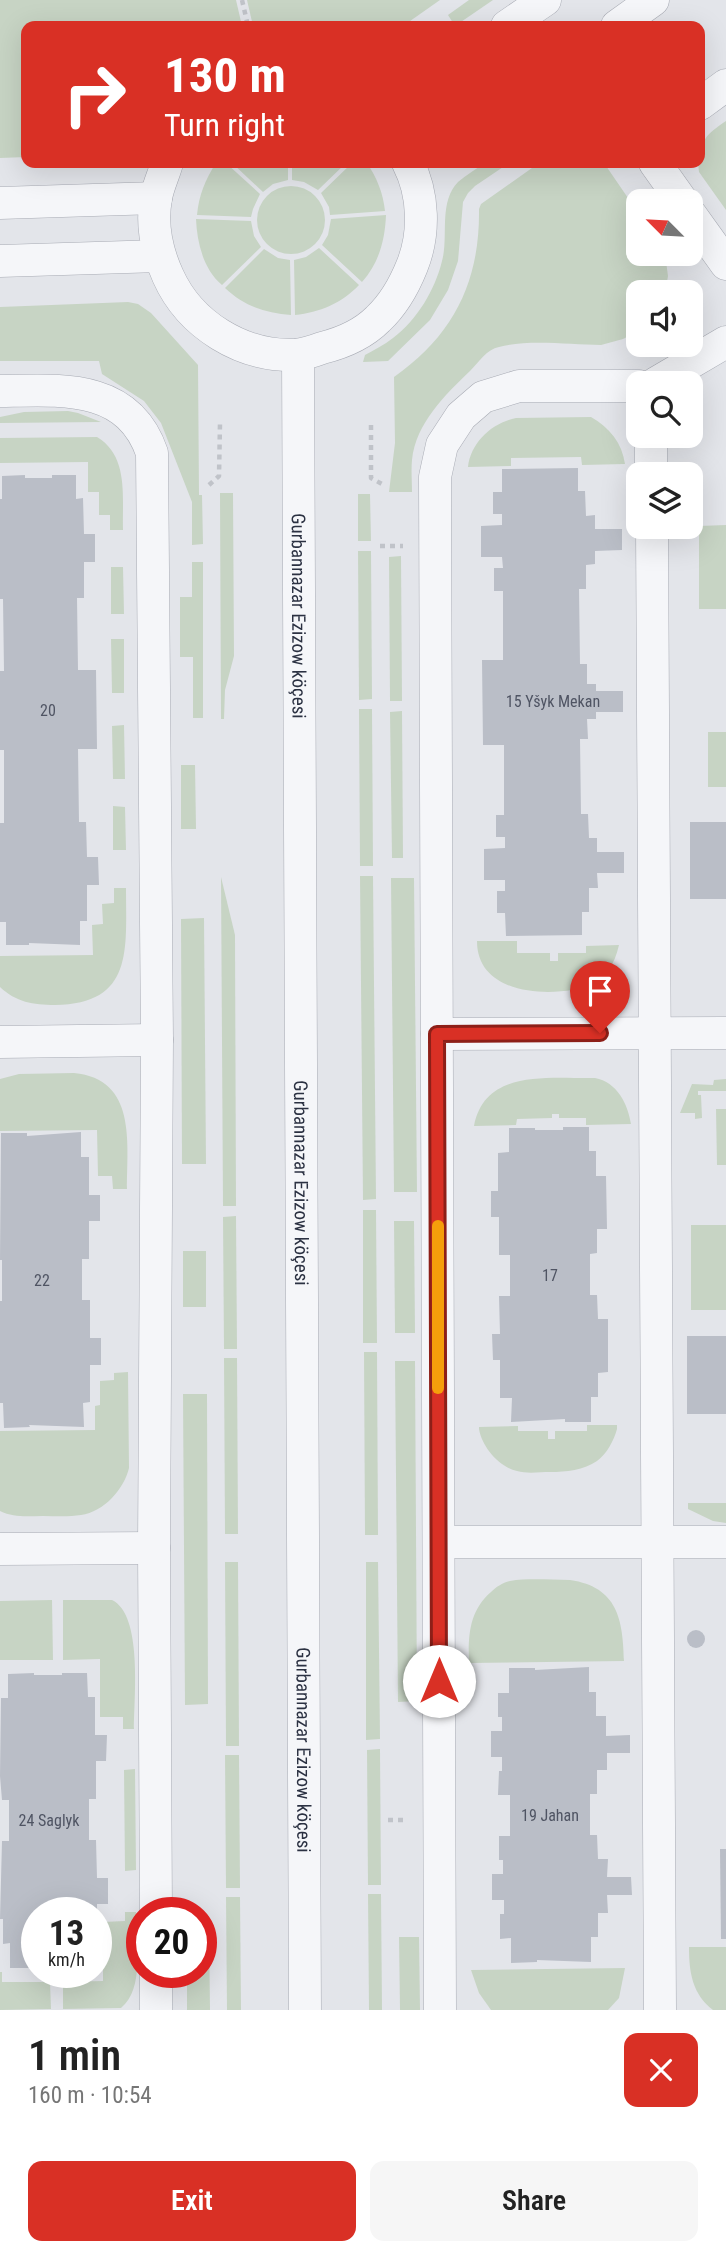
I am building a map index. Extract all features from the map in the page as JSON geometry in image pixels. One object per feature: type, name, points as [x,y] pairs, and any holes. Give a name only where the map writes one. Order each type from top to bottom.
[{"type":"street","points":[[515,21],[545,0]]},
{"type":"street","points":[[624,21],[653,0]]},
{"type":"street","points":[[705,100],[726,85]]},
{"type":"street","points":[[165,168],[156,198],[155,231],[159,256],[175,293],[200,322],[232,342],[268,353],[298,355],[344,343],[378,320],[403,289],[418,252],[422,212],[416,168]]},
{"type":"street","points":[[659,168],[673,189]]},
{"type":"street","points":[[0,203],[156,198]]},
{"type":"street","points":[[704,233],[726,264]]},
{"type":"street","points":[[0,261],[159,256]]},
{"type":"street","points":[[676,371],[726,342]]},
{"type":"street","name":"Gurbannazar Ezizow köçesi","points":[[298,355],[305,2010]]},
{"type":"street","points":[[440,2010],[435,477],[442,445],[461,416],[483,397],[519,386],[626,386]]},
{"type":"street","points":[[0,391],[60,390],[94,396],[112,404],[133,419],[146,436],[152,453],[157,1040],[154,1548],[156,1897]]},
{"type":"street","points":[[652,539],[660,2010]]},
{"type":"street","points":[[437,1034],[726,1033]]},
{"type":"street","points":[[0,1042],[157,1040]]},
{"type":"street","points":[[439,1542],[726,1542]]},
{"type":"street","points":[[0,1549],[154,1548]]},
{"type":"street","points":[[156,1988],[156,2010]]},
{"type":"path","points":[[242,0],[247,21]]},
{"type":"path","points":[[209,485],[219,476],[220,423]]},
{"type":"path","points":[[371,425],[371,478],[382,484]]},
{"type":"green space","points":[[0,0],[236,0],[241,21],[21,21],[21,157],[0,158]]},
{"type":"green space","points":[[247,0],[440,0],[410,21],[252,21]]},
{"type":"green space","points":[[469,0],[493,0],[462,21],[452,21],[448,15]]},
{"type":"green space","points":[[726,121],[726,210],[699,172],[699,168],[705,168],[705,140]]},
{"type":"green space","points":[[213,168],[231,168],[260,194],[251,217],[197,215],[199,201]]},
{"type":"green space","points":[[237,168],[288,168],[288,180],[273,184],[263,192]]},
{"type":"green space","points":[[292,168],[341,168],[318,190],[304,182],[292,180]]},
{"type":"green space","points":[[347,168],[370,168],[379,186],[385,211],[330,215],[329,207],[321,193]]},
{"type":"green space","points":[[478,168],[502,168],[475,186],[463,202],[458,261],[448,290],[430,320],[388,361],[363,362],[365,355],[402,331],[424,304],[442,261],[448,200],[461,179]]},
{"type":"green space","points":[[532,168],[607,168],[626,195],[626,266],[667,266],[667,280],[626,280],[626,338],[623,339],[601,345],[523,343],[491,350],[442,400],[419,434],[412,460],[412,492],[389,492],[395,443],[394,377],[433,343],[459,304],[475,260],[481,204]]},
{"type":"green space","points":[[284,186],[298,186],[310,191],[320,201],[325,220],[320,239],[310,249],[298,254],[284,254],[272,249],[262,239],[257,227],[257,213],[262,201],[272,191]]},
{"type":"green space","points":[[386,215],[380,251],[362,282],[322,245],[328,235],[331,219]]},
{"type":"green space","points":[[196,219],[251,221],[254,236],[261,247],[222,285],[215,279],[202,255]]},
{"type":"green space","points":[[319,248],[359,285],[330,306],[295,315],[294,260],[306,257]]},
{"type":"green space","points":[[264,249],[278,258],[290,260],[291,315],[255,308],[225,288]]},
{"type":"green space","points":[[128,302],[138,304],[151,313],[198,365],[199,495],[202,495],[203,544],[192,545],[192,502],[161,423],[144,401],[102,374],[99,361],[0,361],[0,307]]},
{"type":"green space","points":[[68,411],[101,422],[0,423],[0,417],[24,412]]},
{"type":"green space","points":[[591,417],[614,437],[625,464],[582,465],[581,457],[511,458],[511,466],[468,467],[478,442],[499,424],[516,418]]},
{"type":"green space","points":[[97,437],[107,445],[119,466],[123,491],[123,530],[110,530],[110,515],[99,515],[99,492],[88,492],[88,462],[0,463],[0,438]]},
{"type":"green space","points":[[220,493],[233,493],[234,656],[225,690],[224,719],[221,719]]},
{"type":"green space","points":[[358,494],[370,494],[371,541],[358,541]]},
{"type":"green space","points":[[726,525],[726,609],[699,609],[699,539],[703,539],[703,526]]},
{"type":"green space","points":[[358,551],[371,551],[372,699],[359,700]]},
{"type":"green space","points":[[401,556],[402,701],[390,701],[389,557]]},
{"type":"green space","points":[[192,562],[203,562],[203,718],[193,718],[193,657],[180,657],[180,597],[192,597]]},
{"type":"green space","points":[[111,567],[123,567],[124,614],[111,614]]},
{"type":"green space","points":[[111,639],[124,639],[124,693],[112,693]]},
{"type":"green space","points":[[359,709],[372,709],[373,866],[360,866]]},
{"type":"green space","points":[[402,711],[403,858],[392,858],[390,712]]},
{"type":"green space","points":[[124,725],[125,779],[113,779],[112,726]]},
{"type":"green space","points":[[708,732],[726,732],[726,787],[708,787]]},
{"type":"green space","points":[[181,765],[195,765],[196,829],[181,829]]},
{"type":"green space","points":[[113,806],[125,807],[126,850],[113,850]]},
{"type":"green space","points":[[360,876],[373,876],[376,1199],[363,1200]]},
{"type":"green space","points":[[221,877],[235,935],[236,1206],[223,1206]]},
{"type":"green space","points":[[391,878],[414,878],[417,1192],[394,1192]]},
{"type":"green space","points":[[114,888],[126,888],[126,932],[120,969],[112,984],[99,995],[81,1002],[55,1005],[25,1002],[0,987],[0,956],[93,955],[92,925],[103,924],[102,904],[114,903]]},
{"type":"green space","points":[[204,918],[206,1164],[182,1164],[181,919]]},
{"type":"green space","points":[[477,941],[517,941],[517,953],[550,953],[550,961],[558,961],[558,953],[586,953],[586,946],[619,945],[609,969],[594,983],[573,990],[548,992],[523,990],[500,982],[484,966]]},
{"type":"green space","points":[[74,1073],[94,1078],[109,1087],[118,1100],[127,1134],[127,1189],[113,1189],[112,1176],[98,1176],[97,1130],[0,1131],[0,1079],[19,1074]]},
{"type":"green space","points":[[540,1078],[595,1078],[609,1084],[620,1095],[631,1124],[586,1125],[586,1118],[559,1118],[559,1114],[552,1114],[552,1118],[517,1119],[516,1125],[474,1126],[481,1107],[491,1094],[506,1086]]},
{"type":"green space","points":[[726,1079],[726,1091],[698,1091],[698,1095],[701,1095],[702,1118],[695,1119],[695,1113],[680,1113],[692,1084],[713,1085],[714,1080]]},
{"type":"green space","points":[[716,1109],[726,1109],[726,1165],[717,1165]]},
{"type":"green space","points":[[363,1210],[376,1210],[377,1343],[363,1343]]},
{"type":"green space","points":[[236,1216],[237,1349],[224,1349],[223,1217]]},
{"type":"green space","points":[[394,1221],[414,1221],[415,1333],[395,1333]]},
{"type":"green space","points":[[691,1225],[726,1225],[726,1310],[691,1310]]},
{"type":"green space","points":[[183,1251],[206,1251],[206,1307],[183,1307]]},
{"type":"green space","points":[[364,1352],[377,1352],[378,1535],[365,1535]]},
{"type":"green space","points":[[224,1358],[237,1358],[238,1534],[225,1534]]},
{"type":"green space","points":[[395,1361],[415,1361],[417,1701],[398,1702]]},
{"type":"green space","points":[[128,1372],[129,1468],[123,1484],[112,1498],[98,1509],[76,1516],[21,1516],[0,1511],[0,1431],[95,1430],[95,1406],[100,1405],[100,1381],[114,1380],[114,1373]]},
{"type":"green space","points":[[183,1394],[207,1394],[208,1704],[185,1705]]},
{"type":"green space","points":[[587,1425],[617,1425],[614,1438],[601,1458],[575,1470],[529,1473],[510,1469],[498,1461],[488,1449],[479,1429],[518,1426],[518,1431],[548,1431],[548,1439],[555,1439],[555,1431],[587,1431]]},
{"type":"green space","points":[[688,1503],[726,1503],[726,1523],[713,1521],[688,1509]]},
{"type":"green space","points":[[225,1562],[238,1562],[239,1746],[226,1746]]},
{"type":"green space","points":[[366,1562],[378,1562],[380,1739],[366,1740]]},
{"type":"green space","points":[[517,1580],[570,1580],[599,1590],[615,1608],[622,1632],[624,1661],[469,1663],[471,1624],[478,1607],[495,1588]]},
{"type":"green space","points":[[52,1600],[53,1660],[0,1660],[0,1601]]},
{"type":"green space","points":[[63,1600],[112,1600],[122,1609],[129,1622],[135,1658],[134,1729],[123,1729],[123,1717],[100,1717],[100,1659],[63,1660]]},
{"type":"green space","points":[[380,1749],[381,1885],[368,1885],[367,1750]]},
{"type":"green space","points":[[225,1755],[239,1755],[240,1888],[226,1888]]},
{"type":"green space","points":[[135,1769],[136,1870],[125,1871],[124,1770]]},
{"type":"green space","points":[[368,1894],[381,1894],[382,2010],[369,2010]]},
{"type":"green space","points":[[226,1897],[240,1897],[241,2010],[227,2010]]},
{"type":"green space","points":[[126,1912],[126,1988],[133,1988],[129,2000],[121,2008],[63,2009],[63,1988],[112,1988],[112,1922],[125,1921]]},
{"type":"green space","points":[[399,1937],[419,1937],[420,2010],[400,2010]]},
{"type":"green space","points":[[689,1947],[726,1947],[726,2010],[713,2010],[700,1997],[691,1974]]},
{"type":"green space","points":[[625,1968],[619,1998],[608,2010],[491,2010],[479,1993],[471,1970]]},
{"type":"green space","points":[[0,1972],[2,1982],[21,1982],[21,1988],[50,1988],[51,2009],[0,2010]]},
{"type":"green space","points":[[187,1988],[210,1988],[210,2010],[187,2010]]},
{"type":"building","points":[[578,468],[578,491],[585,491],[586,516],[595,515],[595,529],[622,529],[622,550],[595,551],[595,564],[586,565],[586,589],[579,589],[580,664],[587,664],[587,684],[596,684],[596,691],[623,691],[623,712],[596,712],[596,719],[587,719],[588,739],[580,739],[581,814],[588,814],[589,838],[597,838],[597,852],[624,852],[624,873],[597,873],[598,888],[589,888],[589,912],[582,912],[582,935],[506,936],[505,913],[497,913],[497,891],[505,891],[505,880],[484,880],[484,849],[505,848],[505,837],[496,837],[496,815],[504,815],[504,745],[483,745],[482,660],[503,660],[503,591],[494,591],[494,568],[503,568],[502,557],[481,557],[481,526],[502,525],[502,514],[493,514],[493,492],[502,492],[502,469]]},
{"type":"building","points":[[25,475],[25,478],[52,478],[52,475],[76,475],[76,499],[83,498],[84,534],[95,534],[95,562],[84,562],[84,598],[77,598],[78,670],[96,670],[97,749],[78,749],[79,822],[86,822],[87,857],[98,857],[99,885],[87,885],[87,921],[80,921],[80,945],[6,945],[6,922],[0,922],[0,823],[4,823],[4,750],[0,750],[0,671],[4,671],[3,599],[0,599],[0,499],[2,476]]},
{"type":"building","points":[[690,822],[726,822],[726,899],[690,899]]},
{"type":"building","points":[[563,1127],[589,1127],[589,1151],[596,1151],[596,1176],[606,1176],[607,1229],[597,1229],[597,1253],[590,1254],[590,1295],[597,1295],[598,1319],[608,1319],[608,1372],[598,1373],[598,1397],[591,1397],[591,1422],[565,1422],[565,1419],[511,1422],[512,1398],[500,1398],[500,1360],[493,1360],[492,1334],[500,1334],[499,1296],[510,1296],[510,1255],[499,1255],[499,1217],[491,1217],[491,1191],[498,1191],[498,1153],[509,1152],[509,1128],[563,1130]]},
{"type":"building","points":[[81,1132],[81,1157],[89,1157],[89,1195],[100,1195],[100,1221],[89,1221],[89,1259],[82,1259],[82,1300],[90,1300],[90,1338],[101,1338],[101,1365],[90,1365],[90,1402],[83,1403],[84,1427],[29,1425],[30,1427],[4,1428],[3,1403],[0,1403],[1,1133],[27,1133],[27,1136]]},
{"type":"building","points":[[687,1336],[726,1336],[726,1414],[687,1414]]},
{"type":"building","points":[[696,1630],[702,1633],[705,1639],[702,1645],[696,1648],[690,1645],[687,1639],[690,1633]]},
{"type":"building","points":[[589,1667],[589,1692],[596,1692],[596,1716],[606,1716],[606,1736],[630,1735],[630,1753],[607,1753],[607,1770],[597,1770],[597,1794],[590,1794],[590,1835],[597,1835],[598,1859],[608,1859],[607,1877],[631,1877],[632,1895],[607,1895],[608,1913],[598,1913],[598,1937],[591,1937],[591,1962],[537,1960],[511,1963],[511,1938],[500,1939],[500,1914],[504,1914],[504,1900],[492,1900],[492,1874],[503,1874],[503,1860],[499,1860],[499,1836],[510,1836],[510,1795],[498,1795],[502,1757],[491,1757],[491,1731],[502,1731],[502,1717],[498,1717],[498,1693],[509,1693],[509,1668],[535,1670]]},
{"type":"building","points":[[87,1673],[88,1697],[95,1697],[95,1735],[107,1735],[106,1761],[96,1761],[96,1799],[89,1799],[89,1840],[96,1840],[97,1878],[108,1878],[108,1897],[21,1897],[21,1968],[10,1968],[10,1943],[3,1944],[3,1919],[0,1919],[2,1841],[9,1841],[9,1800],[2,1800],[0,1776],[1,1698],[8,1698],[8,1674]]},
{"type":"building","points":[[720,1849],[726,1849],[726,1939],[721,1939]]},
{"type":"slow traffic","points":[[438,1226],[438,1388]]},
{"type":"route","points":[[439,1681],[437,1034],[600,1033]]}]
